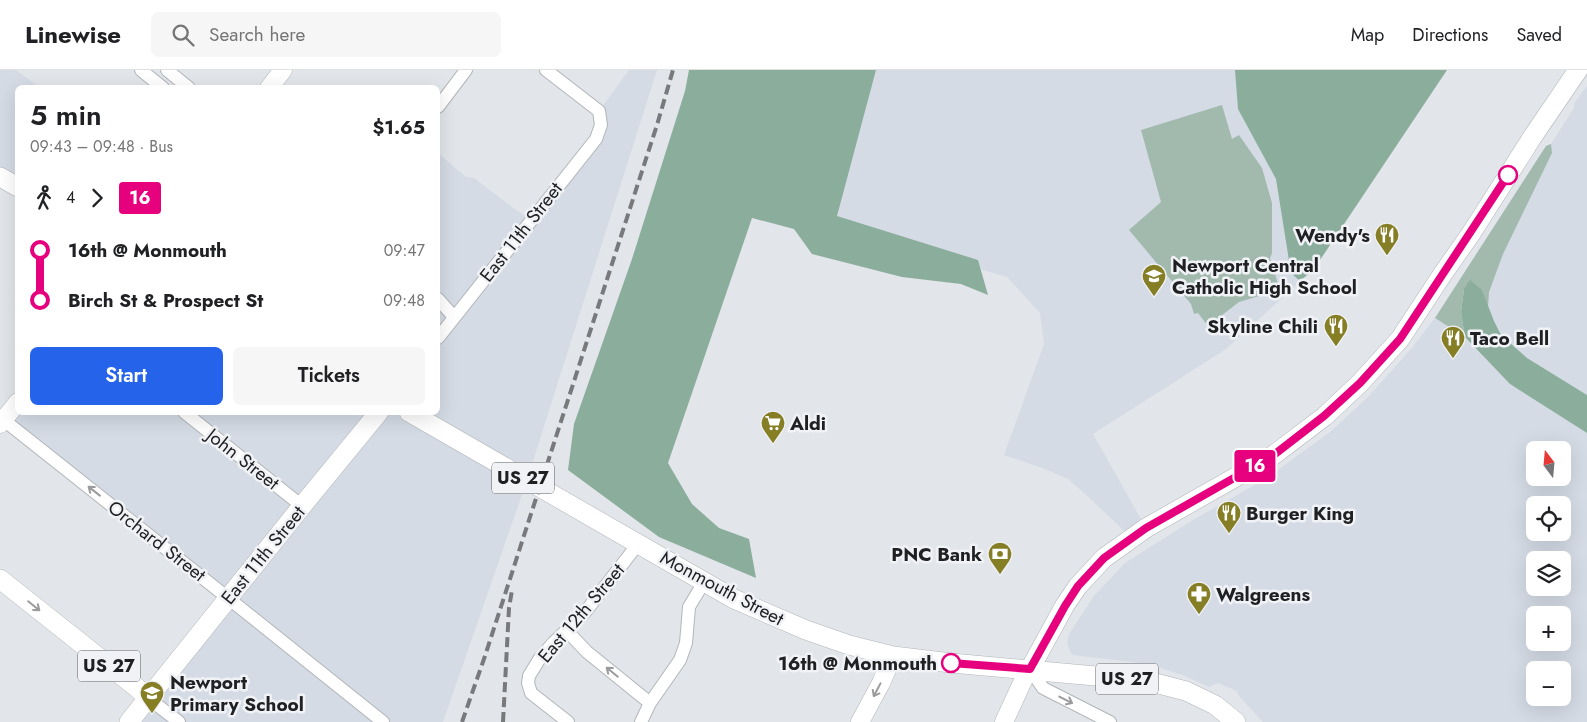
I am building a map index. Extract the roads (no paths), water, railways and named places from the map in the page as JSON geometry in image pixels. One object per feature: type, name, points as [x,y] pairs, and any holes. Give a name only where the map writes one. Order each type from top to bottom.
[{"type":"main road","points":[[1030,669],[1078,586],[1104,558],[1146,528],[1271,457],[1324,416],[1360,383],[1400,339],[1578,70]]},
{"type":"main road","points":[[0,177],[15,185]]},
{"type":"main road","name":"East 11th Street","points":[[129,722],[377,415]]},
{"type":"main road","name":"Monmouth Street","points":[[414,415],[734,599],[806,630],[849,645],[893,656],[1118,678],[1170,686],[1186,691],[1214,705],[1236,722]]},
{"type":"main road","name":"US 27","points":[[0,579],[148,698]]},
{"type":"street","points":[[141,70],[159,85]]},
{"type":"street","points":[[167,70],[185,85]]},
{"type":"street","points":[[271,85],[283,70]]},
{"type":"street","points":[[440,104],[466,70]]},
{"type":"street","name":"East 11th Street","points":[[440,336],[596,139],[601,125],[599,111],[546,70]]},
{"type":"street","points":[[440,300],[454,318]]},
{"type":"street","points":[[1,420],[15,405]]},
{"type":"street","name":"John Street","points":[[188,415],[302,506]]},
{"type":"street","name":"Orchard Street","points":[[1,420],[228,598],[382,722]]},
{"type":"street","name":"East 12th Street","points":[[568,722],[531,693],[528,683],[529,676],[540,658],[586,610],[638,544]]},
{"type":"street","points":[[641,722],[650,703],[680,660],[686,643],[689,607],[704,582]]},
{"type":"street","points":[[567,630],[587,652],[650,703]]},
{"type":"street","points":[[860,722],[893,656]]},
{"type":"street","points":[[1004,722],[1030,669],[1043,688],[1110,722]]},
{"type":"street","points":[[148,698],[179,722]]},
{"type":"railway","points":[[462,722],[657,125],[673,70]]},
{"type":"railway","points":[[503,722],[509,608],[512,590]]},
{"type":"place","name":"Wendy's","points":[[1387,256]]},
{"type":"place","name":"Newport Central Catholic High School","points":[[1154,297]]},
{"type":"place","name":"Skyline Chili","points":[[1336,347]]},
{"type":"place","name":"Taco Bell","points":[[1453,359]]},
{"type":"place","name":"Aldi","points":[[773,444]]},
{"type":"place","name":"Burger King","points":[[1229,534]]},
{"type":"place","name":"PNC Bank","points":[[1000,575]]},
{"type":"place","name":"Walgreens","points":[[1199,615]]},
{"type":"place","name":"16th @ Monmouth","points":[[951,663]]},
{"type":"place","name":"Newport Primary School","points":[[152,714]]}]
